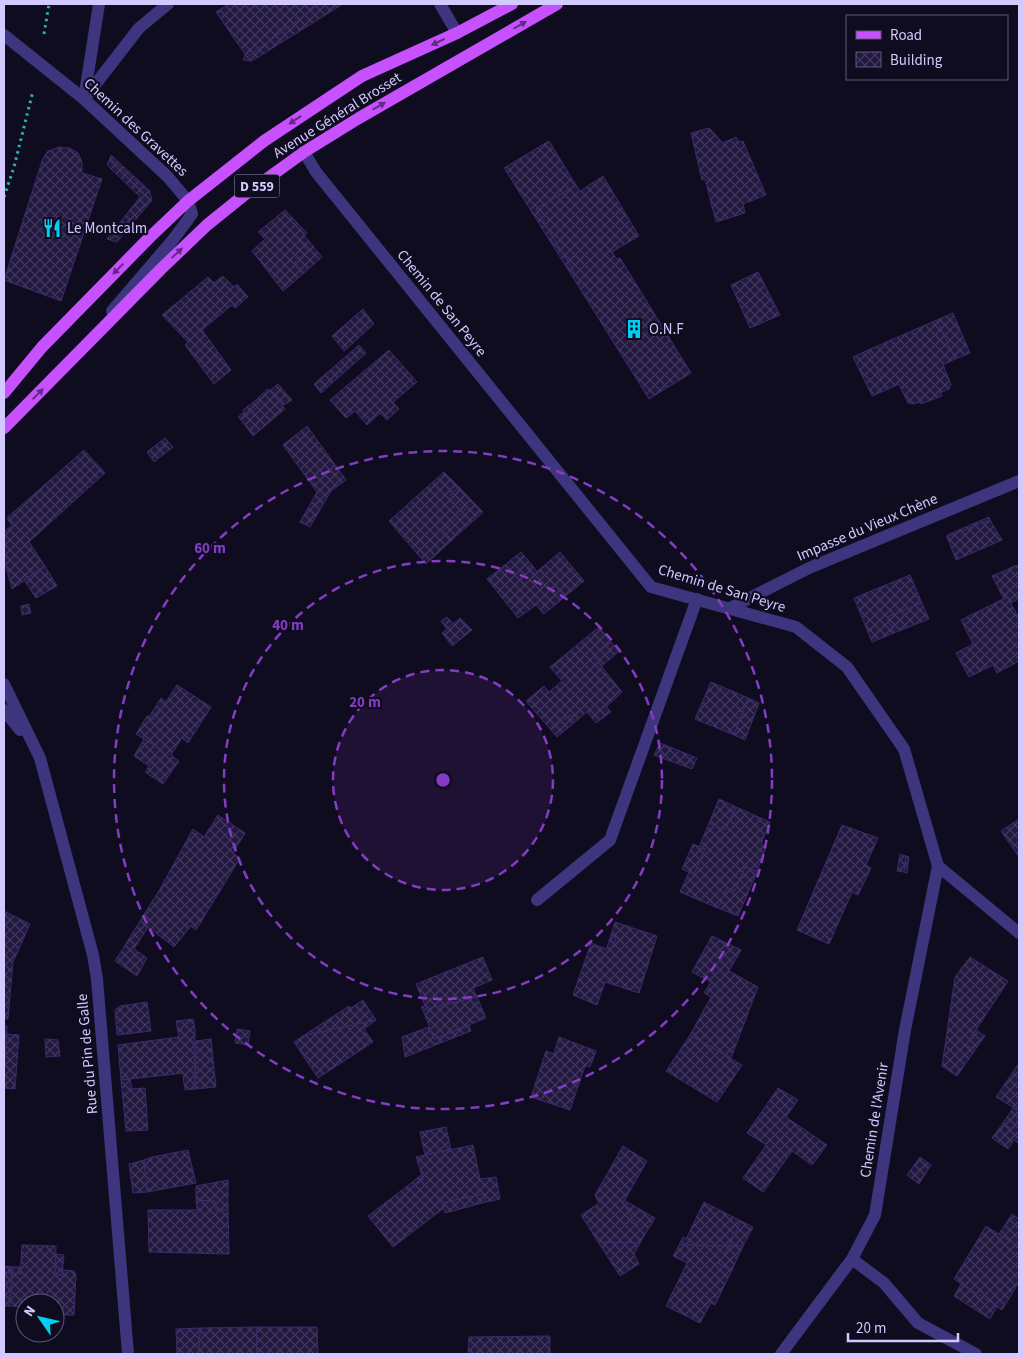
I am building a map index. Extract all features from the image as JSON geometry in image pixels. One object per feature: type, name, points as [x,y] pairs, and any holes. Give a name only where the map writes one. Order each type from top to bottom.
[{"type":"main road","name":"Avenue Général Brosset","points":[[4,393],[42,347],[188,201],[264,141],[362,76],[457,33],[512,4]]},
{"type":"main road","name":"Avenue Général Brosset","points":[[4,428],[161,269],[207,225],[243,196],[304,152],[359,118],[557,4]]},
{"type":"street","points":[[84,99],[99,4]]},
{"type":"street","points":[[84,99],[139,28],[168,4]]},
{"type":"street","points":[[440,4],[457,33]]},
{"type":"street","name":"Chemin des Gravettes","points":[[4,35],[84,99],[168,177],[188,201]]},
{"type":"street","name":"Chemin de San Peyre","points":[[304,152],[322,180],[651,587],[796,627],[847,667],[904,749],[938,866]]},
{"type":"street","points":[[59,373],[172,241],[192,214],[188,201]]},
{"type":"street","name":"Impasse du Vieux Chène","points":[[730,608],[808,568],[1019,481]]},
{"type":"street","points":[[537,900],[610,840],[697,599]]},
{"type":"street","name":"Rue du Pin de Galle","points":[[4,684],[40,758],[93,955],[97,979],[128,1354]]},
{"type":"street","name":"Rue du Pin de Galle","points":[[4,710],[40,758]]},
{"type":"street","points":[[938,866],[1019,933]]},
{"type":"street","name":"Chemin de l'Avenir","points":[[781,1354],[852,1259],[875,1215],[905,1030],[938,866]]},
{"type":"street","points":[[852,1259],[884,1283],[918,1322],[976,1354]]},
{"type":"path","points":[[43,40],[48,4]]},
{"type":"path","points":[[4,196],[14,167],[32,95]]},
{"type":"building","points":[[229,4],[320,4],[247,57],[216,12]]},
{"type":"building","points":[[320,4],[343,4],[252,61],[243,60],[245,55],[247,57]]},
{"type":"building","points":[[709,128],[723,143],[736,137],[739,142],[743,141],[766,195],[743,204],[745,213],[716,222],[705,179],[702,180],[691,133]]},
{"type":"building","points":[[549,141],[576,185],[536,209],[581,283],[577,284],[504,168]]},
{"type":"building","name":"Le Montcalm","points":[[59,147],[69,148],[78,153],[82,162],[82,173],[102,179],[61,301],[4,280],[43,158],[48,151]]},
{"type":"building","points":[[111,155],[150,191],[150,193],[110,158]]},
{"type":"building","points":[[110,158],[150,193],[152,200],[117,242],[107,239],[140,197],[107,165]]},
{"type":"building","name":"O.N.F","points":[[603,176],[639,236],[612,252],[617,259],[620,258],[691,373],[649,399],[577,284],[581,283],[536,209],[576,185],[580,191]]},
{"type":"building","points":[[285,210],[307,233],[298,240],[308,251],[295,262],[304,273],[283,291],[252,251],[265,239],[258,232]]},
{"type":"building","points":[[304,235],[322,257],[304,273],[295,262],[308,251],[298,240]]},
{"type":"building","points":[[758,272],[780,315],[750,328],[731,285]]},
{"type":"building","points":[[223,276],[234,287],[237,284],[248,297],[235,308],[232,305],[202,330],[231,370],[214,384],[185,345],[188,342],[162,315],[208,277],[214,283]]},
{"type":"building","points":[[363,309],[374,324],[344,351],[332,336]]},
{"type":"building","points":[[953,313],[970,353],[955,359],[937,320]]},
{"type":"building","points":[[937,320],[955,359],[943,365],[951,384],[949,389],[940,393],[942,396],[921,404],[920,402],[908,403],[899,384],[886,390],[868,350]]},
{"type":"building","points":[[359,345],[366,353],[321,393],[314,384]]},
{"type":"building","points":[[389,350],[417,382],[393,402],[399,409],[387,420],[380,413],[367,425],[355,411],[346,418],[330,400]]},
{"type":"building","points":[[868,350],[886,390],[872,396],[853,357]]},
{"type":"building","points":[[278,384],[292,400],[282,406],[269,391]]},
{"type":"building","points":[[268,389],[285,409],[253,436],[241,420],[260,405],[256,400]]},
{"type":"building","points":[[256,400],[260,405],[241,420],[238,417],[244,412],[243,410]]},
{"type":"building","points":[[307,426],[346,480],[331,491],[310,527],[300,522],[317,492],[283,445]]},
{"type":"building","points":[[165,438],[173,447],[154,462],[147,452]]},
{"type":"building","points":[[84,450],[105,473],[29,542],[45,566],[12,589],[4,560],[4,531],[12,526],[7,518]]},
{"type":"building","points":[[444,472],[459,487],[450,495],[465,510],[443,531],[452,540],[426,564],[389,521]]},
{"type":"building","points":[[459,487],[483,512],[452,540],[443,531],[465,510],[450,495]]},
{"type":"building","points":[[989,517],[990,520],[947,537],[947,535]]},
{"type":"building","points":[[990,520],[1002,540],[956,560],[947,537]]},
{"type":"building","points":[[521,552],[532,565],[527,568],[533,575],[560,552],[584,581],[544,614],[536,605],[518,618],[487,579]]},
{"type":"building","points":[[532,565],[537,572],[533,575],[527,568]]},
{"type":"building","points":[[1017,565],[1019,569],[1019,599],[1010,603],[1007,597],[1004,599],[992,576]]},
{"type":"building","points":[[45,566],[57,586],[36,598],[24,580]]},
{"type":"building","points":[[910,575],[922,603],[887,617],[894,633],[872,642],[854,598]]},
{"type":"building","points":[[1007,597],[1019,616],[1019,661],[997,673],[993,665],[969,677],[956,653],[973,644],[961,620]]},
{"type":"building","points":[[922,603],[929,619],[894,633],[887,617]]},
{"type":"building","points":[[29,604],[31,613],[22,615],[21,606]]},
{"type":"building","points":[[447,617],[454,624],[447,629],[441,621]]},
{"type":"building","points":[[460,618],[472,630],[452,646],[442,633]]},
{"type":"building","points":[[599,627],[611,642],[593,656],[622,692],[607,706],[601,700],[575,722],[570,715],[551,730],[531,707],[562,681],[550,667]]},
{"type":"building","points":[[611,642],[619,651],[602,666],[593,656]]},
{"type":"building","points":[[711,682],[748,698],[734,735],[695,719]]},
{"type":"building","points":[[177,685],[211,707],[188,743],[182,738],[171,755],[179,761],[163,784],[145,772],[160,749],[136,734],[147,716],[154,720]]},
{"type":"building","points":[[544,686],[549,692],[531,707],[526,701]]},
{"type":"building","points":[[161,698],[166,702],[154,720],[149,717]]},
{"type":"building","points":[[748,698],[759,703],[745,740],[734,735]]},
{"type":"building","points":[[601,700],[611,712],[596,723],[587,712]]},
{"type":"building","points":[[570,715],[575,722],[557,737],[551,730]]},
{"type":"building","points":[[144,739],[160,749],[149,766],[134,756]]},
{"type":"building","points":[[660,743],[697,758],[692,769],[654,755]]},
{"type":"building","points":[[719,799],[736,807],[725,830],[709,823]]},
{"type":"building","points":[[736,807],[770,822],[761,844],[766,847],[757,872],[745,867],[735,891],[727,888],[718,908],[680,892],[689,872],[694,874],[705,849],[699,847],[709,823],[725,830]]},
{"type":"building","points":[[218,815],[245,833],[233,853],[240,858],[196,930],[191,926],[174,947],[148,927],[134,949],[147,958],[137,976],[115,961],[160,889],[193,829],[204,837]]},
{"type":"building","points":[[1019,819],[1019,857],[1001,831]]},
{"type":"building","points":[[842,825],[878,838],[866,865],[871,868],[858,895],[852,892],[829,944],[797,930]]},
{"type":"building","points":[[693,844],[705,849],[694,874],[682,869]]},
{"type":"building","points":[[900,854],[906,856],[904,872],[897,871]]},
{"type":"building","points":[[906,856],[909,857],[907,873],[904,872]]},
{"type":"building","points":[[745,867],[757,872],[738,916],[718,908],[727,888],[735,891]]},
{"type":"building","points":[[4,911],[30,924],[13,962],[8,1019],[4,1019]]},
{"type":"building","points":[[615,922],[657,936],[639,993],[605,982],[597,1005],[573,995],[591,943],[606,949],[607,947],[612,949],[616,937],[611,935]]},
{"type":"building","points":[[611,935],[616,937],[612,949],[607,947]]},
{"type":"building","points":[[712,936],[741,950],[729,971],[758,987],[731,1058],[690,1035],[711,997],[704,993],[711,982],[692,972]]},
{"type":"building","points":[[483,957],[492,980],[473,988],[477,997],[423,1010],[421,1007],[425,1006],[416,984]]},
{"type":"building","points":[[970,957],[1008,981],[966,1045],[975,1050],[957,1076],[942,1066],[955,977]]},
{"type":"building","points":[[477,997],[486,1018],[434,1039],[423,1010]]},
{"type":"building","points":[[363,1000],[376,1020],[303,1036],[349,1006],[351,1008]]},
{"type":"building","points":[[147,1002],[151,1031],[117,1035],[115,1010],[120,1006]]},
{"type":"building","points":[[193,1019],[195,1030],[195,1089],[185,1090],[184,1073],[121,1080],[118,1045],[179,1037],[176,1021]]},
{"type":"building","points":[[376,1020],[364,1029],[373,1042],[318,1078],[294,1042],[303,1036]]},
{"type":"building","points":[[469,1025],[471,1031],[405,1057],[402,1037],[429,1027],[434,1039]]},
{"type":"building","points":[[4,1026],[7,1026],[4,1089]]},
{"type":"building","points":[[237,1029],[250,1031],[248,1045],[235,1043]]},
{"type":"building","points":[[976,1030],[985,1036],[975,1050],[966,1045]]},
{"type":"building","points":[[6,1034],[19,1035],[15,1089],[4,1088]]},
{"type":"building","points":[[690,1035],[742,1065],[717,1102],[666,1071]]},
{"type":"building","points":[[559,1037],[596,1051],[590,1067],[585,1066],[570,1110],[531,1097],[546,1051],[554,1054]]},
{"type":"building","points":[[45,1039],[58,1040],[60,1056],[46,1057]]},
{"type":"building","points":[[211,1039],[216,1087],[195,1089],[196,1041]]},
{"type":"building","points":[[1019,1063],[1019,1111],[996,1097]]},
{"type":"building","points":[[130,1079],[132,1089],[145,1088],[148,1130],[126,1131],[121,1080]]},
{"type":"building","points":[[778,1088],[798,1100],[786,1117],[827,1145],[812,1165],[792,1151],[763,1192],[743,1178],[766,1145],[747,1133]]},
{"type":"building","points":[[1013,1108],[1019,1111],[1019,1118],[1012,1129],[1003,1123]]},
{"type":"building","points":[[1019,1118],[1019,1144],[1014,1140],[1008,1149],[992,1138],[1003,1123],[1012,1129]]},
{"type":"building","points":[[446,1127],[451,1149],[425,1155],[420,1132]]},
{"type":"building","points":[[473,1145],[480,1179],[496,1177],[500,1199],[486,1202],[483,1194],[442,1203],[444,1208],[393,1247],[368,1216],[406,1187],[408,1191],[423,1179],[416,1157]]},
{"type":"building","points":[[623,1146],[647,1161],[623,1203],[644,1236],[640,1243],[598,1242],[581,1215],[599,1203],[595,1195]]},
{"type":"building","points":[[188,1150],[196,1183],[147,1192],[144,1160]]},
{"type":"building","points":[[920,1157],[931,1165],[919,1184],[907,1175]]},
{"type":"building","points":[[144,1160],[147,1192],[133,1193],[129,1164]]},
{"type":"building","points":[[421,1175],[423,1179],[408,1191],[406,1187]]},
{"type":"building","points":[[228,1180],[228,1210],[216,1210],[215,1201],[196,1200],[196,1186]]},
{"type":"building","points":[[483,1194],[486,1202],[445,1213],[442,1203]]},
{"type":"building","points":[[196,1200],[215,1201],[216,1210],[228,1210],[229,1254],[149,1252],[148,1210],[197,1210]]},
{"type":"building","points":[[624,1200],[655,1218],[644,1236],[623,1203]]},
{"type":"building","points":[[704,1202],[741,1221],[729,1246],[679,1245],[683,1237],[686,1239]]},
{"type":"building","points":[[1012,1214],[1019,1219],[1019,1247],[999,1234]]},
{"type":"building","points":[[741,1221],[753,1227],[743,1246],[729,1246]]},
{"type":"building","points":[[986,1226],[1019,1247],[1019,1282],[1002,1310],[954,1279]]},
{"type":"building","points":[[598,1242],[640,1243],[634,1254],[639,1264],[620,1276]]},
{"type":"building","points":[[22,1245],[56,1246],[55,1275],[62,1275],[63,1270],[74,1271],[76,1275],[74,1315],[65,1315],[65,1293],[15,1293],[15,1306],[9,1306],[12,1273],[20,1274]]},
{"type":"building","points":[[679,1245],[729,1246],[719,1264],[732,1270],[715,1305],[711,1303],[700,1323],[666,1306],[687,1263],[673,1256]]},
{"type":"building","points":[[729,1246],[743,1246],[732,1270],[719,1264]]},
{"type":"building","points":[[56,1254],[64,1255],[62,1275],[55,1275]]},
{"type":"building","points":[[4,1266],[13,1267],[12,1273],[4,1273]]},
{"type":"building","points":[[13,1267],[20,1267],[20,1274],[12,1273]]},
{"type":"building","points":[[4,1273],[12,1273],[9,1306],[4,1306]]},
{"type":"building","points":[[961,1284],[997,1306],[990,1319],[954,1296]]},
{"type":"building","points":[[257,1327],[257,1354],[199,1354],[200,1328]]},
{"type":"building","points":[[257,1327],[317,1327],[318,1354],[257,1354]]},
{"type":"building","points":[[200,1328],[199,1354],[177,1354],[176,1329]]},
{"type":"building","points":[[550,1336],[550,1354],[468,1354],[469,1337]]},
{"type":"place","name":"Le Montcalm","points":[[52,228]]},
{"type":"place","name":"O.N.F","points":[[634,329]]}]
